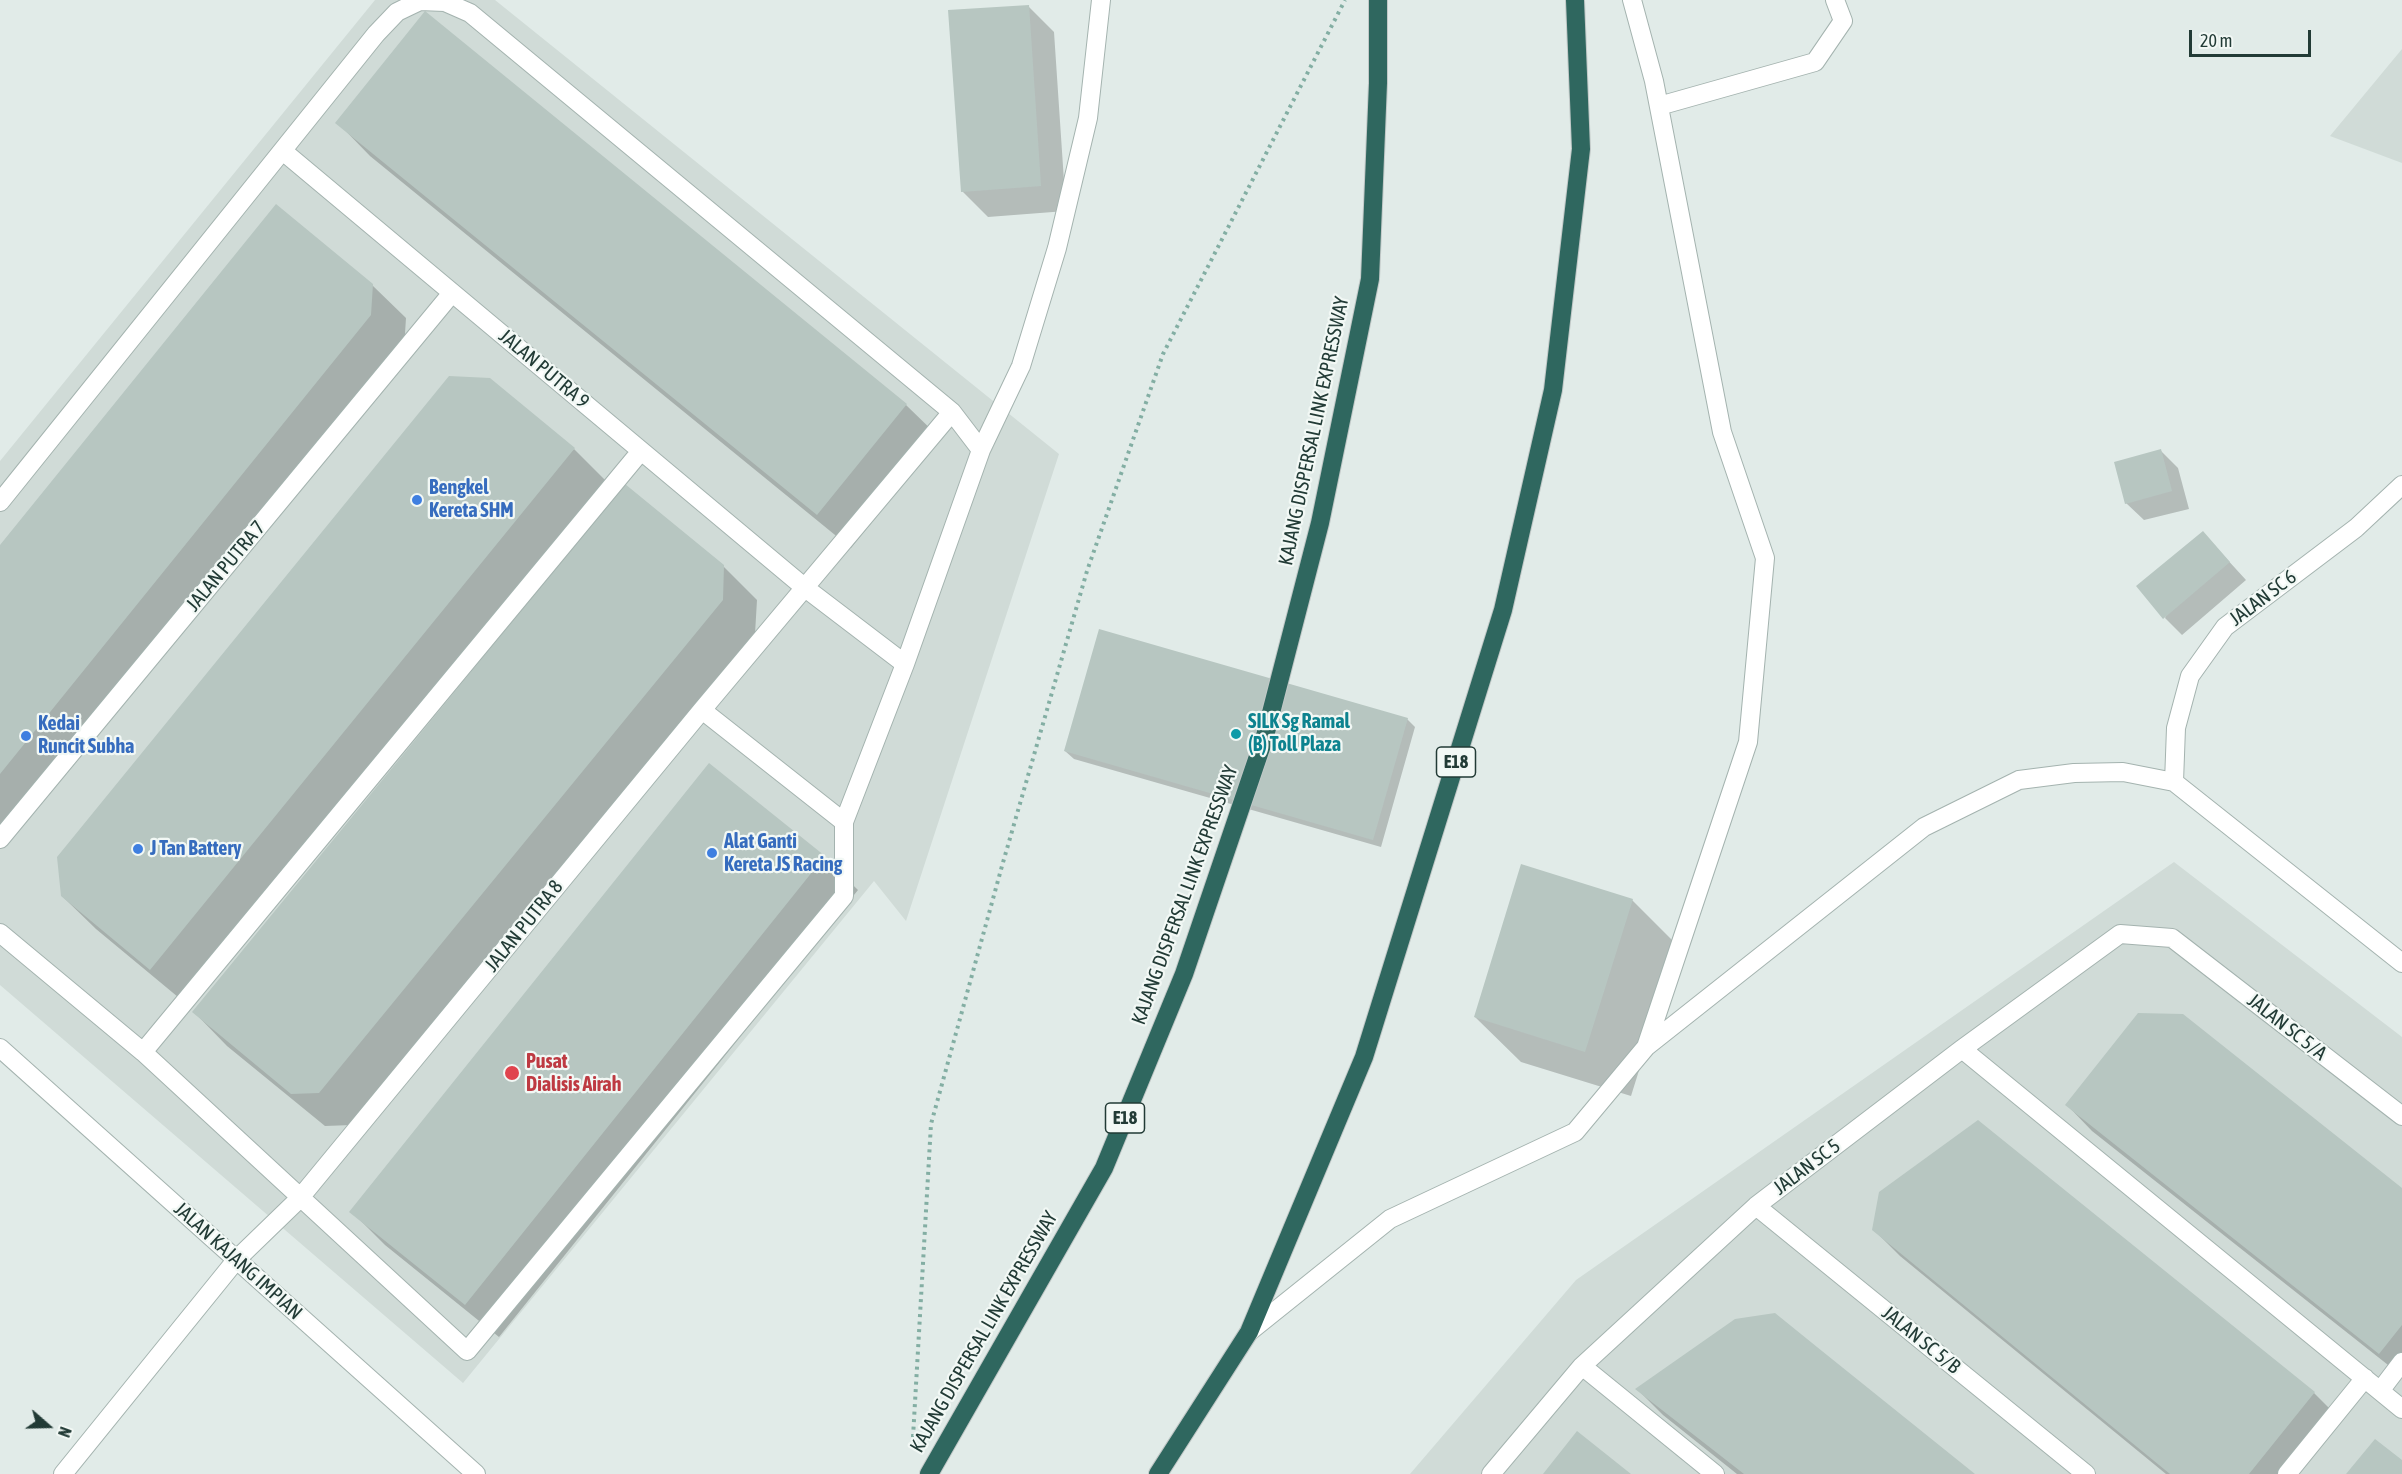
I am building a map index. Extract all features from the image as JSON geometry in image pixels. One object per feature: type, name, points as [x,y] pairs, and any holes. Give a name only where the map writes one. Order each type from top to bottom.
[{"type":"highway","name":"KAJANG DISPERSAL LINK EXPRESSWAY","points":[[929,1474],[1104,1168],[1184,974],[1265,736],[1320,523],[1370,279],[1378,83],[1378,0]]},
{"type":"highway","name":"E18","points":[[1158,1474],[1249,1332],[1364,1057],[1503,610],[1552,390],[1581,149],[1575,0]]},
{"type":"street","points":[[0,933],[143,1052],[467,1351],[844,897],[844,822],[905,664],[981,450],[1021,366],[1057,248],[1088,118],[1101,0]]},
{"type":"street","points":[[1632,0],[1659,106],[1722,432],[1764,558],[1748,742],[1646,1047]]},
{"type":"street","points":[[1659,106],[1815,62],[1843,21],[1835,0]]},
{"type":"street","points":[[0,502],[284,152],[376,34],[397,12],[420,1],[445,2],[470,13],[952,412],[981,450]]},
{"type":"street","name":"JALAN PUTRA 9","points":[[284,152],[804,587],[905,664]]},
{"type":"street","name":"JALAN PUTRA 7","points":[[0,839],[452,293]]},
{"type":"street","name":"JALAN PUTRA 8","points":[[63,1474],[237,1260],[299,1198],[804,587],[952,412]]},
{"type":"street","points":[[143,1052],[642,451]]},
{"type":"street","name":"JALAN SC 6","points":[[2174,782],[2176,728],[2190,676],[2225,627],[2356,528],[2402,485]]},
{"type":"street","points":[[702,710],[844,822]]},
{"type":"street","points":[[1249,1332],[1390,1219],[1575,1132],[1646,1047],[1923,827],[2019,780],[2074,773],[2123,772],[2174,782],[2402,963]]},
{"type":"street","name":"JALAN SC 5","points":[[1491,1474],[1582,1366],[1756,1206],[1962,1049],[2120,934],[2172,938]]},
{"type":"street","name":"JALAN SC 5/A","points":[[2172,938],[2402,1116]]},
{"type":"street","name":"JALAN KAJANG IMPIAN","points":[[0,1048],[477,1474]]},
{"type":"street","points":[[1962,1049],[2402,1409]]},
{"type":"street","name":"JALAN SC 5/B","points":[[1756,1206],[2086,1474]]},
{"type":"street","points":[[2380,1391],[2402,1362]]},
{"type":"street","points":[[1582,1366],[1715,1474]]},
{"type":"street","points":[[2287,1474],[2365,1378]]},
{"type":"path","points":[[913,1439],[931,1124],[1087,571],[1163,354],[1345,0]]},
{"type":"shaded area","points":[[375,0],[495,0],[1059,454],[906,921],[874,881],[463,1383],[0,985],[0,461]]},
{"type":"shaded area","points":[[2402,49],[2402,163],[2330,136]]},
{"type":"shaded area","points":[[2174,862],[2402,1037],[2402,1474],[1410,1474],[1576,1280]]},
{"type":"building","points":[[1029,5],[1041,186],[961,192],[948,10]]},
{"type":"building","points":[[425,11],[907,404],[817,515],[335,123]]},
{"type":"building","points":[[276,204],[373,284],[371,315],[0,774],[0,545]]},
{"type":"building","points":[[449,376],[490,378],[575,448],[150,970],[61,896],[57,857]]},
{"type":"building","points":[[2161,449],[2172,491],[2125,504],[2114,462]]},
{"type":"building","points":[[625,484],[724,565],[723,600],[319,1093],[291,1094],[192,1012]]},
{"type":"building","points":[[2203,531],[2230,562],[2163,619],[2136,586]]},
{"type":"building","name":"SILK Sg Ramal (B) Toll Plaza","points":[[1099,629],[1408,718],[1373,840],[1064,751]]},
{"type":"building","points":[[709,763],[825,856],[465,1305],[349,1212]]},
{"type":"building","points":[[1521,864],[1633,899],[1585,1052],[1474,1017]]},
{"type":"building","points":[[2138,1013],[2183,1014],[2402,1188],[2402,1325],[2379,1354],[2065,1105]]},
{"type":"building","points":[[1978,1120],[2315,1392],[2249,1474],[2170,1474],[1872,1230],[1879,1192]]},
{"type":"building","points":[[1775,1313],[1975,1474],[1744,1474],[1635,1389],[1735,1319]]},
{"type":"building","points":[[1577,1431],[1631,1474],[1543,1474]]},
{"type":"building","points":[[2375,1439],[2402,1460],[2402,1474],[2346,1474]]},
{"type":"place","name":"Bengkel Kereta SHM","points":[[417,500]]},
{"type":"place","name":"SILK Sg Ramal (B) Toll Plaza","points":[[1236,734]]},
{"type":"place","name":"Kedai Runcit Subha","points":[[26,736]]},
{"type":"place","name":"J Tan Battery","points":[[138,849]]},
{"type":"place","name":"Alat Ganti Kereta JS Racing","points":[[712,853]]},
{"type":"place","name":"Pusat Dialisis Airah","points":[[512,1073]]}]
